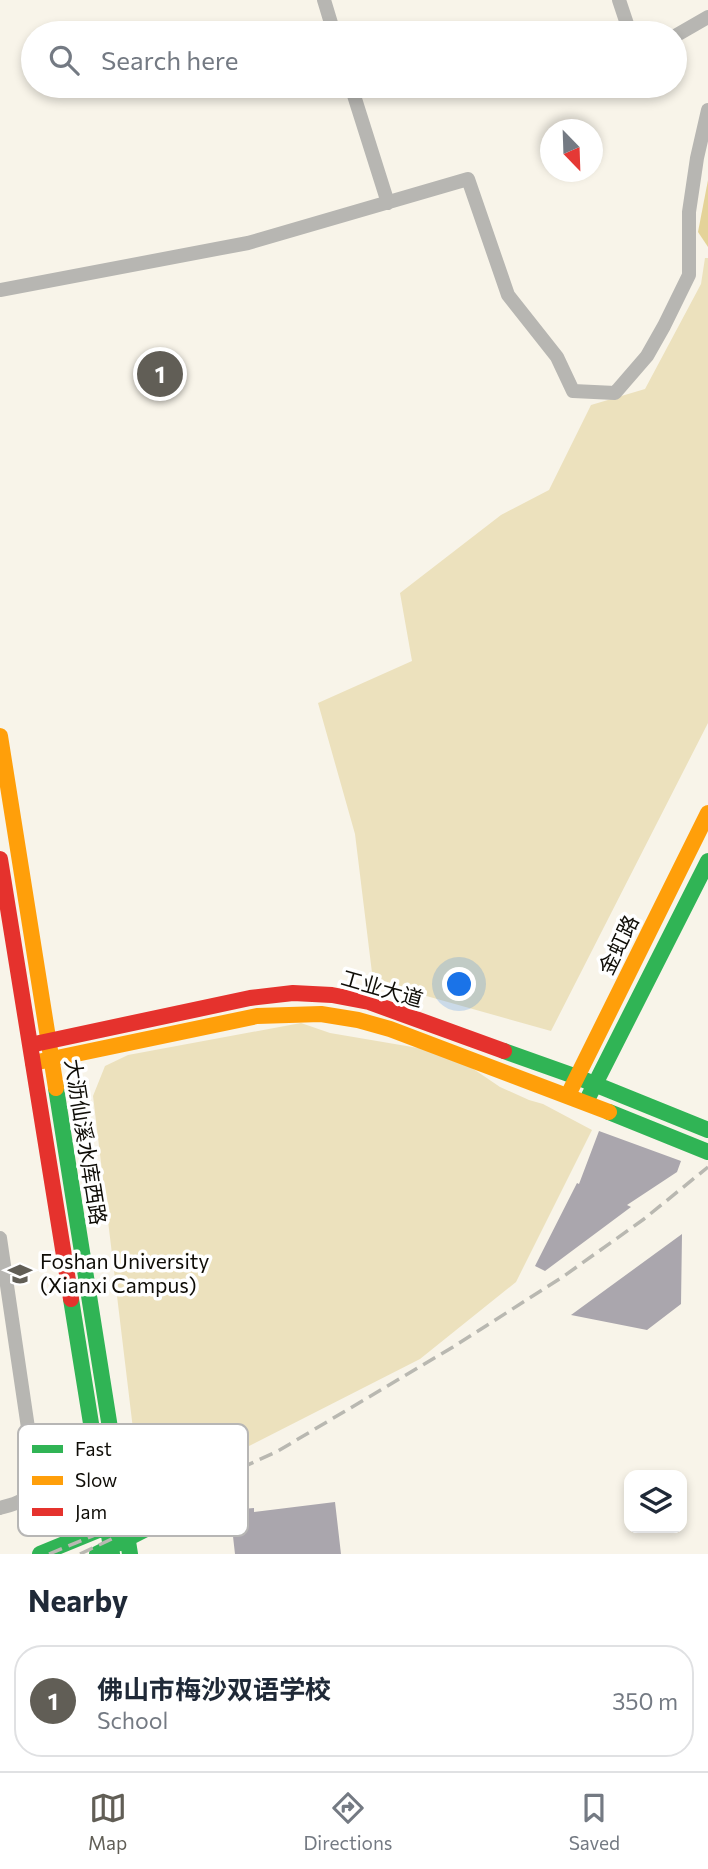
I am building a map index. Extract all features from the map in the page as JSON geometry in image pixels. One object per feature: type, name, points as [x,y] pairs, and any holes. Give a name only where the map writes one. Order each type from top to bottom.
[{"type":"street","points":[[324,0],[330,21]]},
{"type":"street","points":[[619,0],[626,21]]},
{"type":"street","points":[[687,29],[708,17]]},
{"type":"street","points":[[355,98],[388,203]]},
{"type":"street","points":[[0,290],[248,243],[468,180],[508,295],[557,357],[573,391],[615,393],[647,356],[689,275],[689,212],[708,110]]},
{"type":"street","name":"大沥仙溪水库西路","points":[[0,736],[109,1424]]},
{"type":"street","name":"金虹路","points":[[568,1096],[708,813]]},
{"type":"street","points":[[0,859],[91,1424]]},
{"type":"street","name":"金虹路","points":[[586,1104],[708,861]]},
{"type":"street","name":"工业大道","points":[[30,1045],[250,998],[293,993],[332,995],[369,1003],[577,1077],[708,1130]]},
{"type":"street","name":"工业大道","points":[[33,1062],[257,1016],[321,1014],[390,1029],[568,1096],[708,1153]]},
{"type":"street","points":[[0,1238],[27,1424]]},
{"type":"street","points":[[0,1508],[18,1503]]},
{"type":"street","points":[[40,1554],[83,1536]]},
{"type":"street","points":[[106,1552],[132,1549],[149,1536]]},
{"type":"shaded area","points":[[708,180],[708,247],[698,232]]},
{"type":"shaded area","points":[[705,258],[708,258],[708,723],[551,1031],[373,981],[355,834],[318,703],[412,661],[400,593],[501,515],[549,490],[591,405],[645,389],[701,284]]},
{"type":"shaded area","points":[[301,1023],[330,1033],[430,1050],[469,1066],[500,1087],[543,1104],[592,1130],[516,1282],[420,1359],[248,1446],[248,1424],[132,1424],[93,1096],[105,1066],[128,1055]]},
{"type":"building","points":[[599,1131],[681,1161],[677,1172],[627,1205],[631,1207],[545,1271],[535,1266],[577,1183],[579,1184]]},
{"type":"building","points":[[682,1234],[681,1304],[647,1330],[571,1315]]},
{"type":"building","points":[[335,1502],[341,1554],[235,1554],[233,1536],[248,1536],[248,1508],[254,1508],[254,1512]]},
{"type":"railway","points":[[248,1465],[278,1451],[453,1347],[564,1276],[644,1219],[708,1167]]},
{"type":"railway","points":[[49,1554],[92,1536]]},
{"type":"railway","points":[[80,1554],[118,1536]]},
{"type":"traffic: fast","points":[[589,1096],[708,861]]},
{"type":"traffic: fast","points":[[504,1051],[577,1077],[708,1130]]},
{"type":"traffic: fast","points":[[56,1088],[109,1424]]},
{"type":"traffic: fast","points":[[609,1112],[708,1152]]},
{"type":"traffic: fast","points":[[71,1299],[91,1424]]},
{"type":"traffic: fast","points":[[40,1554],[84,1536]]},
{"type":"traffic: fast","points":[[109,1536],[112,1554]]},
{"type":"traffic: fast","points":[[127,1536],[130,1554]]},
{"type":"traffic: fast","points":[[97,1554],[132,1536]]},
{"type":"traffic: slow","points":[[0,736],[56,1088]]},
{"type":"traffic: slow","points":[[571,1089],[708,813]]},
{"type":"traffic: slow","points":[[33,1063],[257,1016],[321,1014],[390,1029],[609,1112]]},
{"type":"traffic: jam","points":[[0,859],[71,1299]]},
{"type":"traffic: jam","points":[[30,1045],[250,998],[293,993],[332,995],[369,1002],[504,1051]]},
{"type":"place","name":"佛山市梅沙双语学校","points":[[160,374]]},
{"type":"place","name":"Foshan University (Xianxi Campus)","points":[[20,1274]]}]
